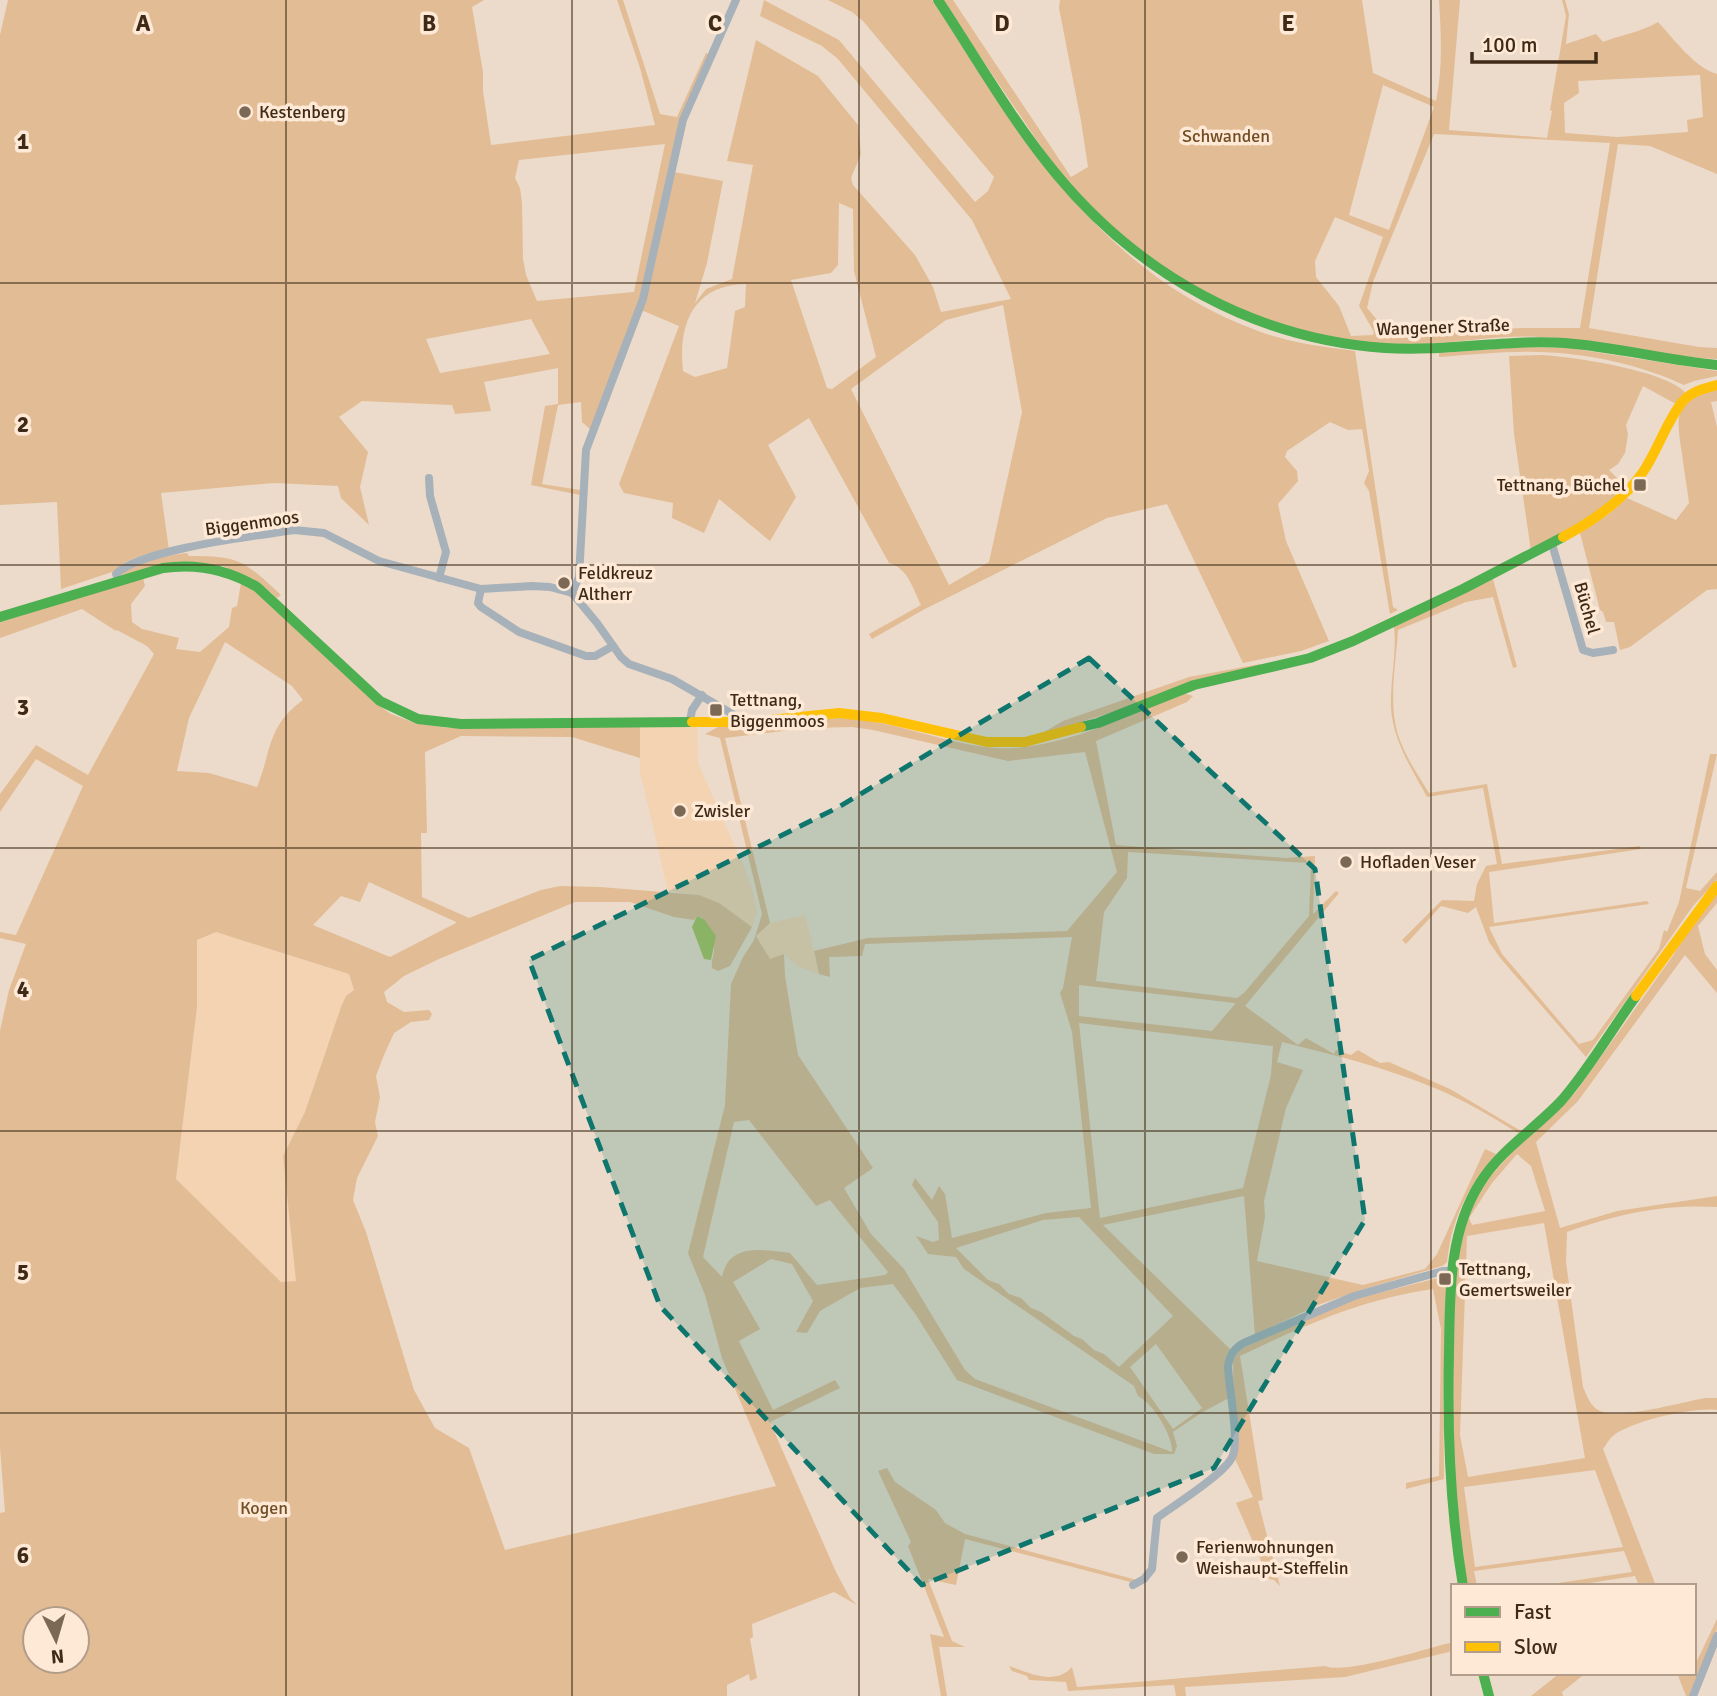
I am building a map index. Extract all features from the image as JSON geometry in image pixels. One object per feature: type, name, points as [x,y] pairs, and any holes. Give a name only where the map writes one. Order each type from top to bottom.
[{"type":"main road","name":"Wangener Straße","points":[[938,0],[1046,161],[1096,220],[1157,271],[1234,313],[1281,331],[1343,344],[1407,349],[1515,342],[1571,343],[1717,365]]},
{"type":"main road","points":[[0,617],[163,568],[215,568],[238,576],[272,598],[371,694],[390,707],[418,719],[461,724],[738,722],[781,720],[832,713],[881,718],[987,742],[1039,740],[1107,720],[1194,685],[1280,667],[1330,651],[1464,589],[1552,544],[1591,522],[1616,502],[1653,458],[1684,400],[1700,389],[1717,385]]},
{"type":"main road","points":[[1464,1584],[1453,1518],[1447,1422],[1452,1271],[1459,1228],[1469,1200],[1482,1178],[1509,1147],[1551,1111],[1563,1097],[1717,886]]},
{"type":"main road","points":[[1484,1675],[1489,1696]]},
{"type":"street","points":[[736,0],[683,120],[643,299],[586,450],[579,577],[572,593],[629,664],[668,677],[702,695],[736,716],[738,722]]},
{"type":"street","points":[[429,478],[430,496],[446,552],[439,578]]},
{"type":"street","name":"Biggenmoos","points":[[119,581],[116,574],[122,567],[154,555],[304,530],[324,533],[379,561],[481,589],[532,586],[550,587],[572,593]]},
{"type":"street","name":"Büchel","points":[[1552,544],[1583,650],[1593,653],[1613,650]]},
{"type":"street","points":[[481,589],[478,603],[481,607],[519,632],[586,656],[595,656],[613,646]]},
{"type":"street","points":[[690,722],[692,710],[702,695]]},
{"type":"street","points":[[1133,1585],[1152,1569],[1157,1518],[1212,1478],[1230,1462],[1234,1454],[1228,1367],[1235,1349],[1354,1296],[1443,1271],[1452,1271]]},
{"type":"street","points":[[1693,1696],[1717,1636]]},
{"type":"highlighted area","points":[[1089,658],[1315,869],[1365,1220],[1214,1468],[922,1585],[660,1306],[529,960],[837,808]]},
{"type":"shaded area","points":[[697,724],[698,763],[753,892],[757,911],[752,927],[719,903],[699,895],[668,891],[640,772],[640,726]]},
{"type":"shaded area","points":[[805,915],[819,974],[797,966],[784,954],[770,960],[756,935],[770,923]]},
{"type":"shaded area","points":[[697,916],[704,919],[716,936],[711,960],[704,959],[692,927]]},
{"type":"shaded area","points":[[216,932],[349,974],[354,990],[346,996],[341,1007],[305,1112],[283,1156],[297,1281],[281,1282],[176,1179],[197,1007],[197,939]]},
{"type":"green space","name":"Kestenberg","points":[[8,0],[484,0],[472,7],[491,145],[655,125],[640,68],[617,0],[623,0],[660,114],[677,117],[706,53],[708,54],[679,127],[638,305],[591,430],[582,422],[581,402],[558,405],[542,484],[580,490],[580,495],[531,485],[545,406],[558,404],[558,368],[484,382],[491,411],[455,414],[452,405],[362,401],[339,417],[368,452],[360,487],[369,525],[341,498],[338,486],[274,483],[161,493],[169,550],[140,556],[115,571],[61,589],[57,502],[0,505],[0,35]],"holes":[[[665,144],[634,292],[537,301],[526,275],[523,259],[522,203],[520,188],[515,178],[519,160]],[[531,319],[550,354],[440,373],[426,339]]]},
{"type":"green space","points":[[764,0],[839,40],[975,202],[988,191],[994,177],[863,21],[828,0],[932,0],[999,101],[1069,195],[1109,237],[1153,274],[1204,306],[1261,332],[1296,342],[1355,351],[1393,607],[1398,610],[1390,614],[1369,491],[1364,483],[1369,471],[1362,429],[1348,430],[1330,422],[1287,451],[1285,457],[1297,471],[1298,481],[1278,504],[1286,541],[1329,641],[1301,651],[1243,663],[1167,504],[1107,518],[923,610],[872,639],[869,634],[921,605],[905,574],[889,563],[809,418],[768,445],[796,497],[770,541],[719,499],[704,533],[672,518],[673,503],[624,493],[619,484],[679,326],[641,310],[674,172],[723,181],[707,263],[695,303],[706,289],[732,279],[753,165],[727,161],[756,40],[818,76],[858,125],[861,154],[851,178],[853,185],[915,255],[933,287],[941,312],[1011,299],[972,220],[838,59],[822,46],[760,16]],"holes":[[[839,203],[853,209],[854,271],[876,357],[832,389],[827,388],[791,280],[831,273],[838,265]],[[746,284],[745,307],[735,311],[727,368],[695,377],[683,371],[683,338],[687,323],[701,300],[713,291]],[[1003,305],[1022,412],[989,562],[949,585],[851,389],[946,320]]]},
{"type":"green space","name":"Schwanden","points":[[942,0],[953,0],[1071,177],[1088,167],[1059,8],[1060,0],[1362,0],[1373,73],[1436,101],[1441,64],[1439,0],[1460,0],[1449,130],[1547,138],[1566,16],[1562,0],[1565,0],[1569,14],[1566,44],[1596,34],[1603,42],[1658,22],[1693,59],[1717,74],[1717,174],[1650,146],[1618,144],[1589,328],[1717,348],[1717,359],[1561,338],[1501,337],[1417,344],[1354,341],[1272,323],[1234,307],[1197,289],[1162,266],[1129,241],[1069,183],[1047,155]],"holes":[[[1700,75],[1703,117],[1687,120],[1688,132],[1618,137],[1565,133],[1564,103],[1579,93],[1578,81]],[[1383,85],[1434,107],[1389,230],[1349,215]],[[1434,134],[1610,143],[1580,328],[1521,328],[1400,335],[1384,328],[1367,308],[1373,282]],[[1335,217],[1383,237],[1359,306],[1374,332],[1373,335],[1351,336],[1339,306],[1316,277],[1315,261]]]},
{"type":"green space","points":[[1524,347],[1569,348],[1717,371],[1717,376],[1684,385],[1631,366],[1593,357],[1556,353],[1512,352],[1439,357],[1439,353]]},
{"type":"green space","points":[[1542,355],[1639,371],[1674,384],[1685,392],[1676,404],[1643,386],[1626,425],[1628,434],[1625,453],[1618,464],[1609,470],[1626,487],[1596,514],[1531,551],[1514,434],[1509,356]]},
{"type":"green space","points":[[1717,390],[1717,401],[1711,402],[1717,427],[1717,589],[1707,590],[1630,647],[1620,650],[1614,622],[1606,622],[1600,610],[1580,533],[1627,498],[1676,520],[1689,503],[1679,429],[1681,412],[1692,399]]},
{"type":"green space","points":[[187,553],[189,556],[220,557],[241,563],[281,595],[277,598],[260,583],[223,566],[121,575],[144,562]]},
{"type":"green space","name":"Kogen","points":[[143,578],[145,586],[131,604],[132,622],[142,629],[179,638],[176,649],[200,652],[229,627],[232,608],[237,606],[241,583],[253,590],[377,704],[391,714],[415,723],[448,728],[640,726],[640,758],[572,737],[461,736],[425,752],[427,833],[421,833],[422,897],[469,918],[541,890],[560,886],[699,895],[719,903],[752,927],[730,966],[718,971],[712,968],[713,942],[703,918],[697,916],[694,920],[674,917],[630,902],[575,902],[439,959],[404,976],[384,992],[387,1002],[404,1012],[429,1010],[432,1014],[429,1020],[411,1022],[394,1033],[384,1055],[376,1076],[380,1097],[375,1122],[378,1136],[357,1178],[353,1200],[366,1232],[414,1390],[435,1428],[469,1448],[505,1550],[776,1486],[722,1358],[705,1295],[688,1253],[725,1105],[731,984],[754,940],[762,914],[720,738],[705,734],[718,727],[787,725],[845,718],[883,723],[977,746],[1018,748],[1091,731],[1183,693],[1193,696],[1187,702],[1096,741],[1116,845],[1285,858],[1315,856],[1313,914],[1336,891],[1339,893],[1245,1006],[1298,1045],[1306,1038],[1334,1054],[1336,1050],[1351,1055],[1358,1050],[1380,1063],[1389,1062],[1450,1089],[1521,1131],[1518,1133],[1469,1104],[1418,1081],[1282,1042],[1277,1062],[1303,1070],[1286,1108],[1264,1201],[1265,1217],[1257,1261],[1363,1285],[1425,1269],[1437,1254],[1485,1149],[1496,1154],[1462,1204],[1447,1262],[1442,1266],[1318,1305],[1255,1335],[1244,1196],[1103,1225],[1230,1349],[1225,1360],[1229,1398],[1173,1432],[1177,1446],[1174,1454],[1154,1454],[957,1380],[893,1284],[860,1288],[820,1311],[807,1333],[796,1332],[813,1301],[792,1264],[771,1259],[733,1282],[760,1329],[739,1341],[773,1410],[835,1380],[840,1388],[770,1422],[836,1572],[850,1598],[857,1605],[834,1592],[752,1624],[753,1637],[750,1639],[757,1678],[750,1681],[749,1674],[727,1685],[727,1696],[0,1696],[0,1513],[5,1512],[0,1448],[0,1031],[9,990],[26,944],[0,938],[0,932],[16,935],[83,786],[36,759],[0,812],[0,794],[36,745],[88,775],[154,654],[147,646],[116,631],[82,609],[0,638],[0,622]],"holes":[[[225,642],[292,686],[303,700],[291,710],[277,729],[257,787],[209,773],[177,771],[189,718]],[[852,727],[873,730],[1008,761],[1085,752],[1117,872],[1067,931],[868,938],[814,951],[819,974],[830,977],[829,957],[862,956],[865,944],[1072,937],[1060,993],[1072,1032],[1091,1208],[1046,1213],[952,1238],[945,1194],[939,1186],[932,1200],[915,1178],[912,1185],[938,1222],[939,1240],[933,1242],[916,1236],[928,1254],[956,1257],[964,1269],[1134,1386],[1138,1396],[1150,1405],[1161,1421],[1169,1437],[1172,1452],[975,1379],[965,1370],[904,1269],[871,1234],[844,1188],[873,1168],[798,1055],[784,954],[770,959],[756,936],[770,923],[725,738],[809,728]],[[1128,852],[1309,863],[1311,866],[1309,916],[1237,998],[1096,981],[1104,912],[1127,878]],[[369,882],[456,923],[390,957],[313,925],[341,896],[360,902]],[[216,932],[349,974],[354,990],[346,996],[341,1007],[305,1112],[283,1156],[296,1281],[281,1282],[176,1179],[197,1007],[197,940]],[[1079,985],[1235,1003],[1212,1031],[1079,1016]],[[1079,1023],[1273,1046],[1271,1075],[1243,1188],[1100,1218]],[[749,1120],[816,1206],[830,1200],[888,1272],[885,1275],[817,1285],[790,1253],[759,1250],[740,1253],[732,1258],[722,1277],[703,1257],[734,1122]],[[1079,1217],[1173,1316],[1119,1367],[1082,1339],[1031,1308],[1021,1298],[1009,1294],[999,1284],[988,1280],[956,1248],[1043,1220]],[[1156,1344],[1202,1408],[1173,1429],[1130,1367]]]},
{"type":"green space","points":[[1493,579],[1517,667],[1513,668],[1493,597],[1466,602],[1398,630],[1394,683],[1395,722],[1404,750],[1429,793],[1487,784],[1502,864],[1640,846],[1641,849],[1489,872],[1494,923],[1647,901],[1649,904],[1489,927],[1502,954],[1579,1044],[1593,1040],[1659,949],[1664,930],[1667,932],[1679,902],[1710,754],[1717,754],[1686,888],[1700,891],[1717,872],[1717,880],[1693,906],[1586,1057],[1501,959],[1489,942],[1476,907],[1468,913],[1441,906],[1406,944],[1402,940],[1442,900],[1474,901],[1477,884],[1486,866],[1497,864],[1483,788],[1427,797],[1399,743],[1391,708],[1394,626]]},
{"type":"green space","points":[[1260,664],[1261,666],[1039,735],[1063,721],[1189,677]]},
{"type":"green space","points":[[1717,893],[1717,903],[1698,926],[1705,954],[1717,970],[1717,993],[1685,955],[1578,1101],[1536,1142],[1560,1228],[1617,1211],[1717,1196],[1717,1207],[1677,1207],[1640,1212],[1567,1232],[1566,1262],[1583,1387],[1595,1408],[1607,1413],[1634,1412],[1717,1398],[1717,1410],[1679,1413],[1648,1420],[1622,1430],[1609,1440],[1603,1449],[1655,1584],[1638,1584],[1635,1576],[1583,1584],[1551,1584],[1632,1572],[1624,1551],[1474,1571],[1477,1584],[1468,1584],[1459,1540],[1451,1438],[1454,1280],[1463,1226],[1478,1194],[1490,1177],[1513,1151],[1575,1093],[1691,926]],"holes":[[[1517,1154],[1531,1166],[1545,1211],[1472,1225],[1469,1218],[1492,1183]],[[1544,1223],[1585,1458],[1468,1477],[1460,1435],[1467,1236]],[[1595,1470],[1623,1547],[1475,1567],[1464,1487]]]},
{"type":"green space","points":[[1442,1277],[1448,1280],[1443,1392],[1444,1479],[1406,1489],[1406,1483],[1439,1476],[1441,1329],[1433,1289],[1357,1307],[1310,1324],[1240,1356],[1263,1500],[1258,1501],[1280,1586],[1269,1579],[1236,1503],[1253,1497],[1234,1457],[1233,1360],[1240,1350],[1249,1345],[1351,1300]]},
{"type":"green space","points":[[887,1468],[895,1482],[936,1510],[945,1523],[965,1534],[1137,1580],[1134,1583],[965,1539],[956,1585],[928,1579],[952,1641],[965,1647],[939,1647],[947,1696],[941,1696],[930,1634],[944,1637],[908,1546],[911,1542],[878,1471]]},
{"type":"green space","points":[[1717,1619],[1717,1629],[1689,1696],[1686,1696],[1678,1675],[1696,1675],[1696,1663]]},
{"type":"green space","points":[[1451,1643],[1451,1651],[1345,1677],[1185,1687],[1186,1696],[1176,1696],[1174,1685],[1068,1691],[1066,1682],[1029,1680],[1027,1676],[1012,1671],[1009,1666],[1050,1677],[1065,1673],[1072,1667],[1077,1687],[1325,1666],[1350,1667]]},
{"type":"green space","points":[[1557,1675],[1583,1675],[1562,1692],[1563,1696],[1531,1696]]},
{"type":"traffic: fast","points":[[938,0],[995,89],[1057,175],[1090,211],[1125,243],[1203,296],[1246,316],[1337,342],[1408,349],[1565,343],[1717,365]]},
{"type":"traffic: fast","points":[[1081,727],[1098,723],[1194,685],[1310,658],[1353,641],[1463,589],[1563,537]]},
{"type":"traffic: fast","points":[[0,617],[163,568],[200,567],[223,572],[257,587],[380,701],[418,719],[461,724],[692,722]]},
{"type":"traffic: fast","points":[[1463,1584],[1452,1499],[1449,1411],[1451,1287],[1456,1244],[1462,1223],[1470,1202],[1488,1171],[1562,1100],[1636,996]]},
{"type":"traffic: fast","points":[[1484,1675],[1489,1696]]},
{"type":"traffic: slow","points":[[1563,537],[1617,501],[1635,482],[1683,401],[1695,392],[1717,385]]},
{"type":"traffic: slow","points":[[692,722],[751,722],[839,713],[882,718],[987,742],[1025,742],[1081,727]]},
{"type":"traffic: slow","points":[[1636,996],[1717,886]]},
{"type":"place","name":"Kestenberg","points":[[245,112]]},
{"type":"place","name":"Tettnang, Büchel","points":[[1640,485]]},
{"type":"place","name":"Feldkreuz Altherr","points":[[564,583]]},
{"type":"place","name":"Tettnang, Biggenmoos","points":[[716,710]]},
{"type":"place","name":"Zwisler","points":[[680,811]]},
{"type":"place","name":"Hofladen Veser","points":[[1346,862]]},
{"type":"place","name":"Tettnang, Gemertsweiler","points":[[1445,1279]]},
{"type":"place","name":"Ferienwohnungen Weishaupt-Steffelin","points":[[1182,1557]]}]
